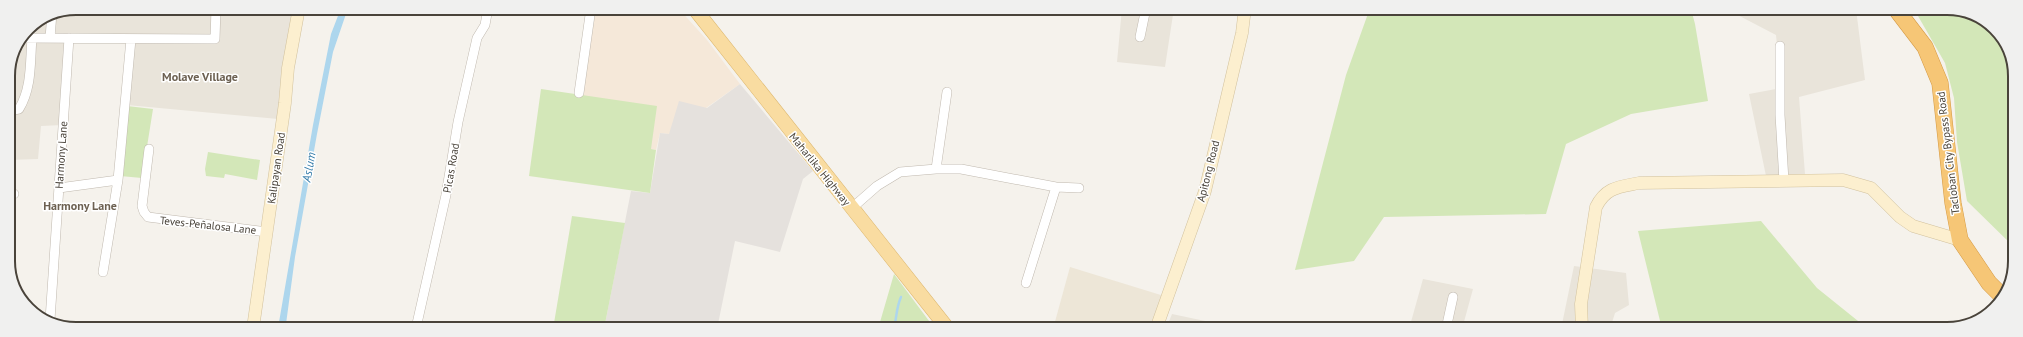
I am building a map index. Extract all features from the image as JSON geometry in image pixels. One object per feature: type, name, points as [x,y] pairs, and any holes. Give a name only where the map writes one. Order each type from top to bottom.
[{"type":"highway","name":"Tacloban City Bypass Road","points":[[1901,15],[1925,47],[1940,83],[1953,203],[1960,240],[1989,283],[1999,293]]},
{"type":"main road","name":"Maharlika Highway","points":[[697,15],[942,322]]},
{"type":"street","points":[[29,38],[215,39],[216,15]]},
{"type":"street","name":"Kalipayan Road","points":[[253,322],[267,232],[288,68],[298,15]]},
{"type":"street","name":"Picas Road","points":[[417,322],[446,195],[458,122],[477,38],[485,25],[487,15]]},
{"type":"street","points":[[579,93],[590,15]]},
{"type":"street","points":[[1140,37],[1145,15]]},
{"type":"street","name":"Apitong Road","points":[[1158,322],[1205,191],[1242,33],[1244,15]]},
{"type":"street","points":[[50,38],[51,21]]},
{"type":"street","points":[[15,110],[19,109],[24,101],[29,84],[32,38]]},
{"type":"street","name":"Harmony Lane","points":[[50,316],[69,38]]},
{"type":"street","points":[[103,272],[118,180],[131,39]]},
{"type":"street","points":[[1780,46],[1780,115],[1784,181]]},
{"type":"street","points":[[936,169],[947,92]]},
{"type":"street","name":"Teves-Peñalosa Lane","points":[[149,148],[142,206],[148,217],[267,232]]},
{"type":"street","points":[[852,208],[878,186],[900,172],[936,169],[961,169],[1056,187],[1079,188]]},
{"type":"street","points":[[59,188],[118,180]]},
{"type":"street","points":[[1582,322],[1581,304],[1596,207],[1601,197],[1613,188],[1639,183],[1842,180],[1871,188],[1900,217],[1913,226],[1960,240]]},
{"type":"street","points":[[1026,283],[1056,187]]},
{"type":"street","points":[[1448,322],[1453,297]]},
{"type":"shaded area","points":[[295,15],[278,119],[127,105],[133,37],[56,36],[56,19],[64,16]]},
{"type":"shaded area","points":[[595,15],[684,15],[707,40],[740,84],[669,134],[660,133],[656,150],[651,149],[582,95]]},
{"type":"shaded area","points":[[1121,15],[1173,15],[1165,67],[1117,62]]},
{"type":"shaded area","points":[[1738,15],[1857,15],[1865,80],[1799,97],[1805,174],[1766,176],[1749,94],[1781,88],[1776,35]]},
{"type":"shaded area","points":[[49,22],[48,41],[67,42],[62,125],[41,126],[38,159],[15,160],[15,76],[16,64],[25,42],[42,25]]},
{"type":"shaded area","points":[[740,84],[813,171],[803,179],[780,252],[735,241],[718,322],[605,322],[631,191],[650,193],[660,133],[669,134],[679,101],[707,108]]},
{"type":"shaded area","points":[[1574,266],[1626,273],[1629,305],[1615,313],[1612,322],[1562,322]]},
{"type":"shaded area","points":[[1070,267],[1164,296],[1154,322],[1055,322]]},
{"type":"shaded area","points":[[1423,279],[1473,289],[1464,322],[1411,322]]},
{"type":"shaded area","points":[[1172,314],[1210,322],[1169,322]]},
{"type":"green space","points":[[1367,15],[1693,15],[1708,101],[1631,114],[1566,144],[1546,214],[1384,217],[1354,261],[1295,270],[1346,75]]},
{"type":"green space","points":[[1917,15],[1955,16],[1977,23],[1987,30],[1995,39],[2000,46],[2007,64],[2008,241],[1967,201],[1957,142],[1954,98],[1945,63]]},
{"type":"green space","points":[[541,89],[657,106],[651,149],[656,150],[650,193],[529,176]]},
{"type":"green space","points":[[127,106],[153,109],[142,178],[120,176]]},
{"type":"green space","points":[[208,152],[260,160],[257,180],[225,174],[224,178],[206,176],[205,169]]},
{"type":"green space","points":[[572,216],[625,223],[605,322],[554,322]]},
{"type":"green space","points":[[1761,221],[1817,288],[1859,322],[1660,322],[1638,231]]},
{"type":"green space","points":[[894,274],[930,322],[880,322]]},
{"type":"water","name":"Aslum","points":[[338,15],[346,15],[333,52],[317,134],[295,257],[286,322],[279,322],[313,125],[331,34]]},
{"type":"waterway","points":[[895,322],[901,297]]},
{"type":"district","name":"Molave Village","points":[[200,77]]},
{"type":"district","name":"Harmony Lane","points":[[80,206]]}]
